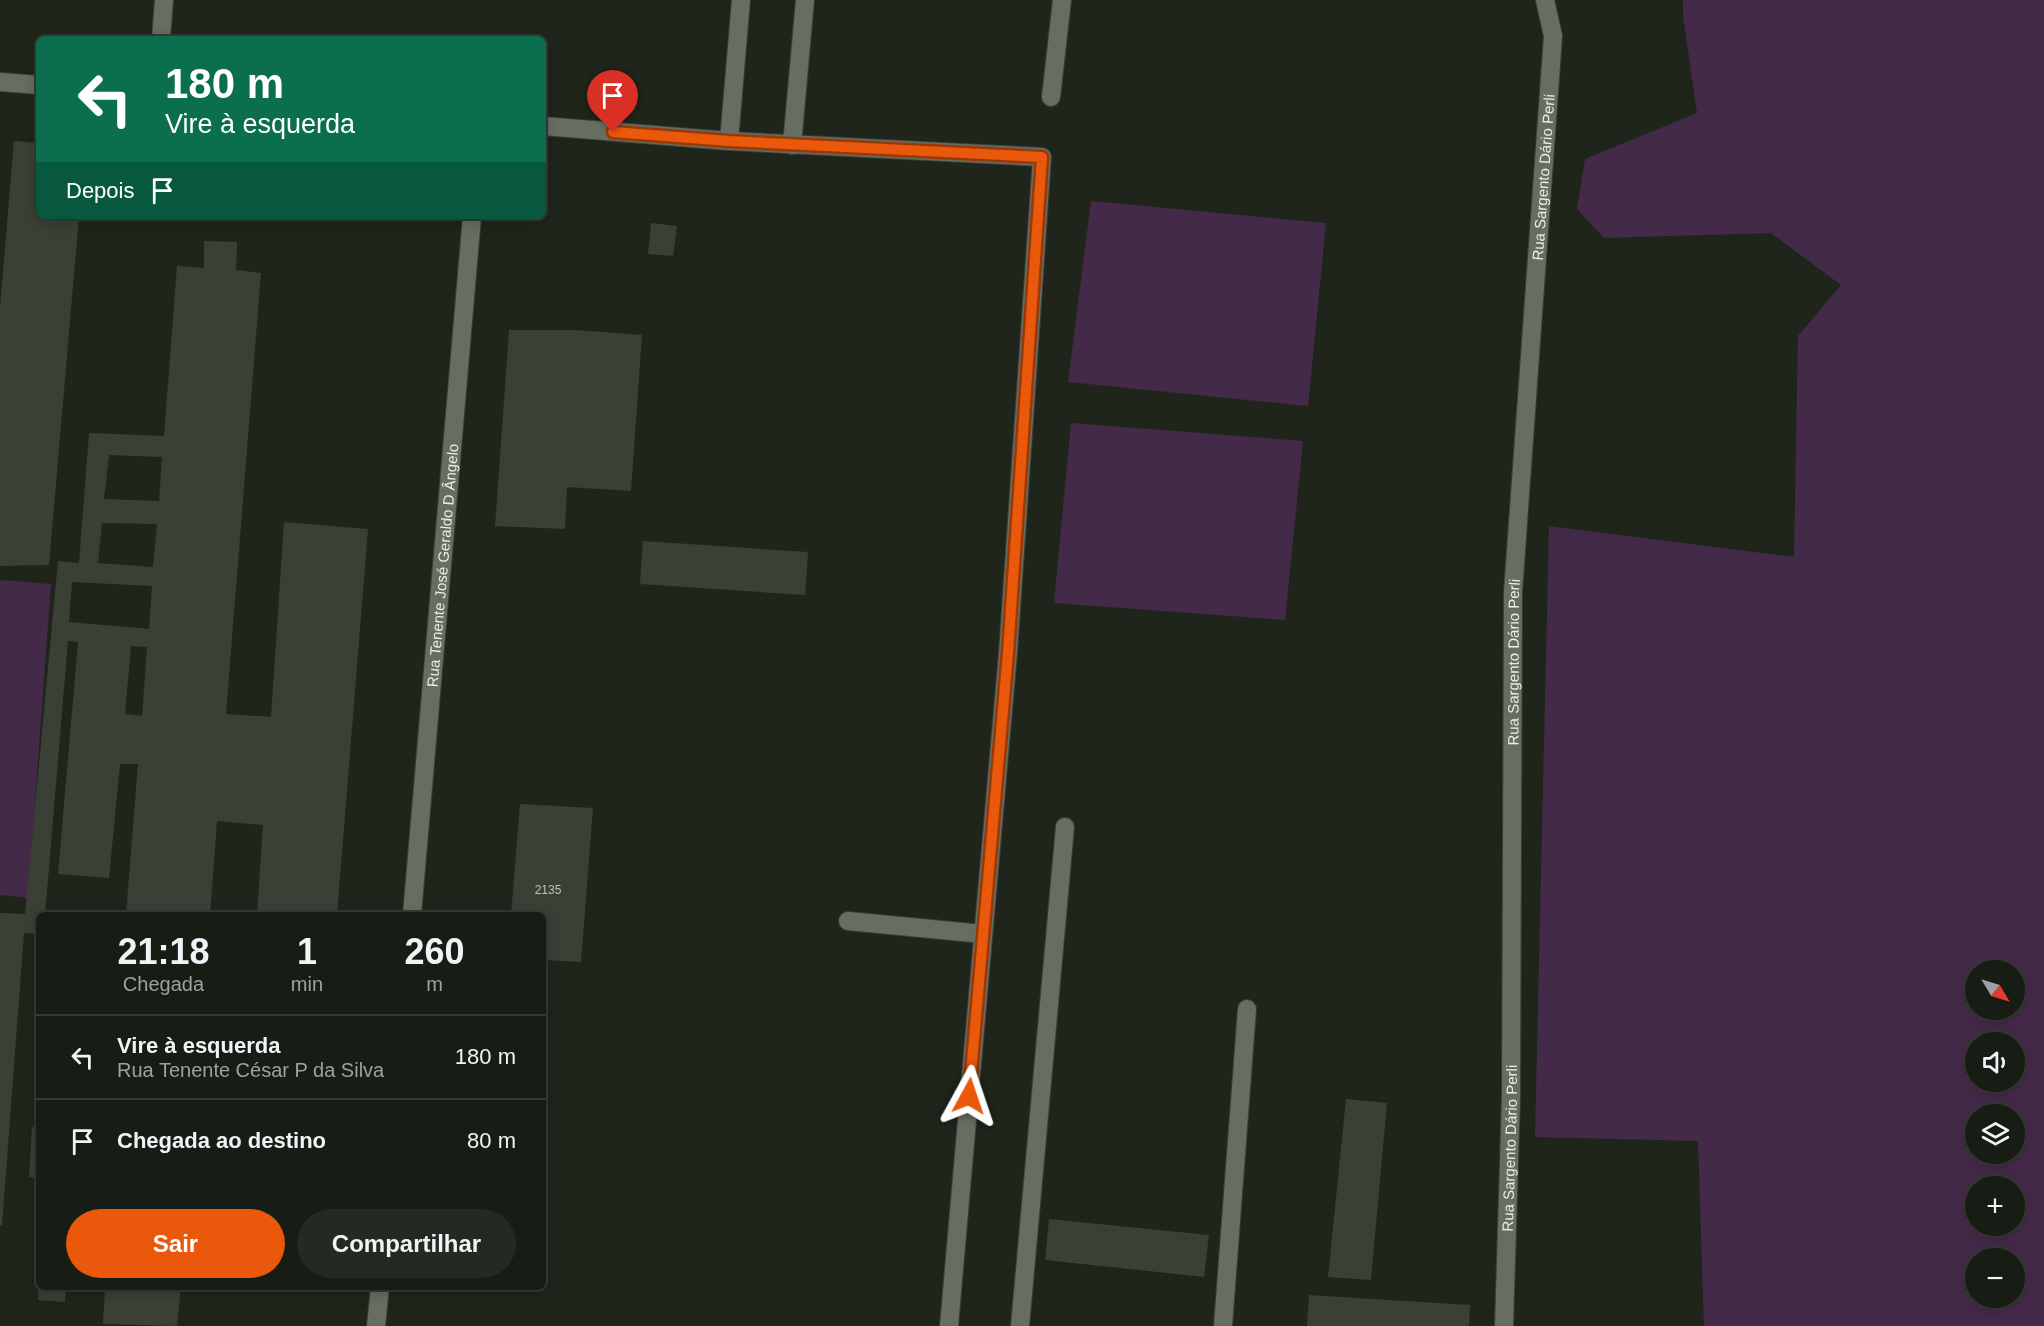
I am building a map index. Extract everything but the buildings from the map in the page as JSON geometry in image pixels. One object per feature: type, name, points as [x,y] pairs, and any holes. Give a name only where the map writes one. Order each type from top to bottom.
[{"type":"street","points":[[161,36],[164,0]]},
{"type":"street","points":[[729,141],[741,0]]},
{"type":"street","points":[[792,145],[805,0]]},
{"type":"street","points":[[1051,97],[1062,0]]},
{"type":"street","name":"Rua Sargento Dário Perli","points":[[1504,1326],[1511,1084],[1513,592],[1553,36],[1545,0]]},
{"type":"street","points":[[0,82],[36,85]]},
{"type":"street","points":[[546,126],[792,145],[1042,157],[1008,653],[949,1326]]},
{"type":"street","name":"Rua Tenente José Geraldo D Ângelo","points":[[412,912],[472,219]]},
{"type":"street","points":[[1020,1326],[1065,827]]},
{"type":"street","points":[[848,921],[983,934]]},
{"type":"street","points":[[1223,1326],[1247,1009]]},
{"type":"street","points":[[376,1326],[380,1290]]},
{"type":"shaded area","points":[[1683,0],[2044,0],[2044,1326],[1704,1326],[1698,1141],[1535,1137],[1549,526],[1794,557],[1798,336],[1841,285],[1771,233],[1604,238],[1577,209],[1585,159],[1697,113],[1683,15]]},
{"type":"shaded area","points":[[1091,201],[1326,223],[1308,406],[1068,382]]},
{"type":"shaded area","points":[[1071,423],[1303,441],[1285,620],[1054,603]]},
{"type":"shaded area","points":[[0,580],[51,584],[28,898],[0,895]]},
{"type":"route","points":[[613,132],[729,141],[1042,157],[1008,653],[969,1096]]}]
